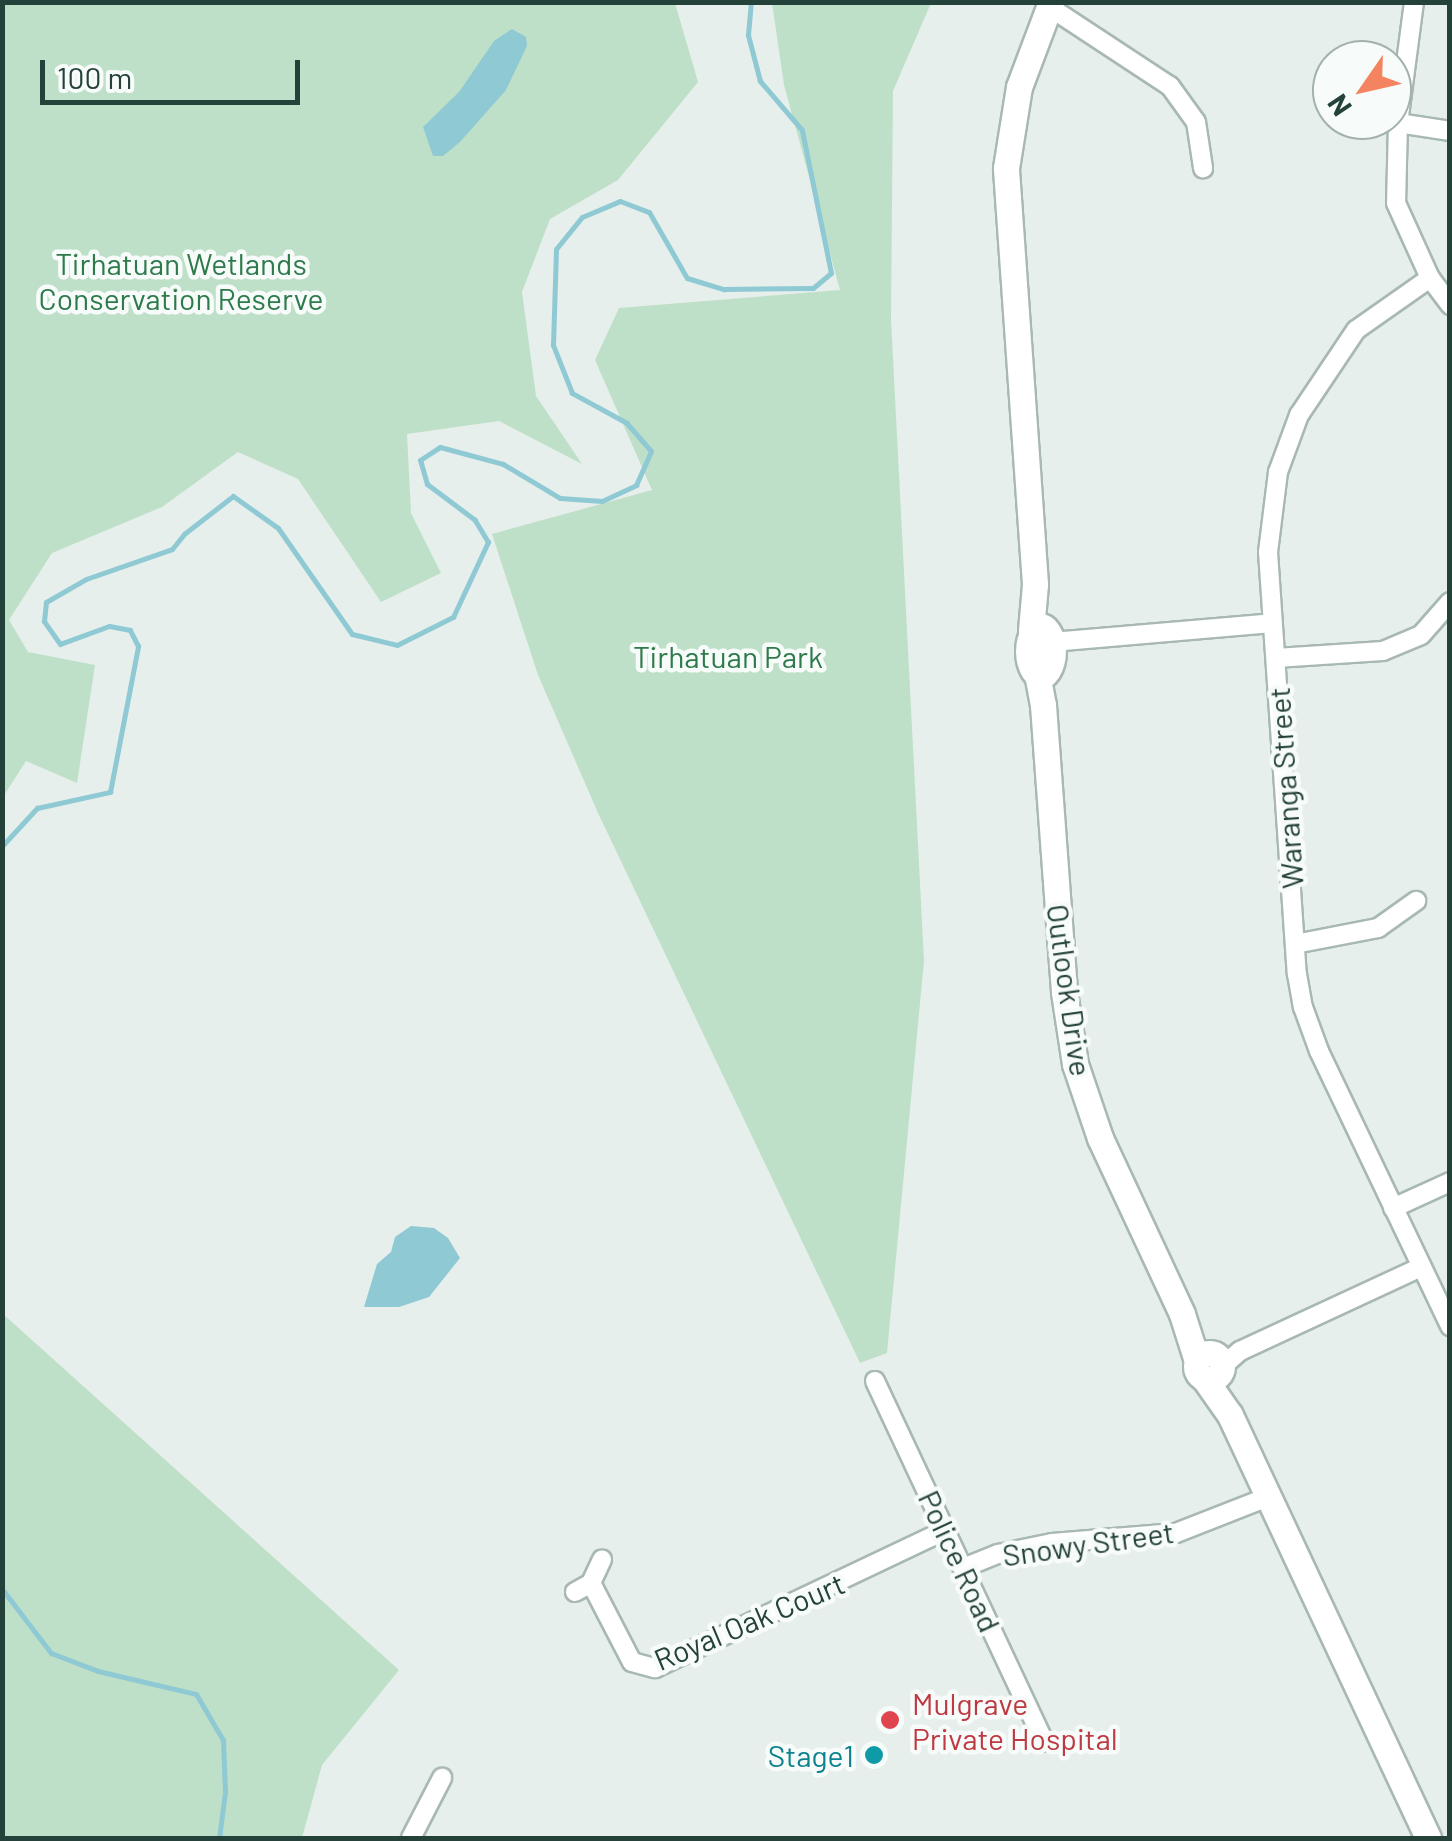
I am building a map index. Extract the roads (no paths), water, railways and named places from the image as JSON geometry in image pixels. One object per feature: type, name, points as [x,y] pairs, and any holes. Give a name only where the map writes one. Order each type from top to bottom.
[{"type":"street","points":[[1409,40],[1414,2]]},
{"type":"street","points":[[1050,4],[1170,86],[1196,122],[1203,168]]},
{"type":"street","name":"Outlook Drive","points":[[1050,4],[1018,87],[1006,168],[1035,584],[1044,638],[1044,706],[1064,992],[1075,1064],[1100,1138],[1182,1314],[1215,1362],[1230,1415],[1428,1838]]},
{"type":"street","points":[[1412,125],[1450,131]]},
{"type":"street","points":[[1398,140],[1396,203],[1430,278],[1450,305]]},
{"type":"street","name":"Waranga Street","points":[[1430,278],[1356,330],[1299,416],[1278,472],[1268,552],[1296,974],[1310,1028],[1450,1326]]},
{"type":"street","points":[[1276,658],[1383,651],[1421,636],[1450,602]]},
{"type":"street","points":[[1044,638],[1272,622]]},
{"type":"street","points":[[1295,944],[1378,928],[1416,901]]},
{"type":"street","points":[[1393,1208],[1450,1182]]},
{"type":"street","points":[[1215,1362],[1421,1267]]},
{"type":"street","name":"Police Road","points":[[876,1381],[1044,1741]]},
{"type":"street","name":"Snowy Street","points":[[963,1568],[998,1554],[1052,1542],[1176,1533],[1268,1497]]},
{"type":"street","name":"Royal Oak Court","points":[[602,1560],[583,1588],[632,1662],[655,1668],[945,1530]]},
{"type":"street","points":[[411,1838],[442,1778]]},
{"type":"water","points":[[512,29],[526,37],[527,46],[506,90],[460,142],[443,156],[433,156],[423,127],[459,92],[494,41]]},
{"type":"water","points":[[411,1226],[434,1228],[448,1238],[460,1258],[429,1297],[399,1307],[364,1307],[377,1264],[391,1252],[395,1237]]},
{"type":"waterway","points":[[2,846],[37,808],[110,792],[138,646],[130,630],[109,626],[60,644],[44,621],[46,602],[86,579],[172,549],[184,534],[233,496],[278,528],[352,634],[397,645],[453,617],[488,542],[475,520],[427,484],[420,460],[440,447],[503,464],[560,498],[602,501],[636,485],[651,451],[627,423],[572,393],[553,345],[556,249],[582,217],[620,201],[649,212],[687,278],[724,289],[813,288],[831,273],[802,130],[760,81],[748,35],[751,2]]},
{"type":"waterway","points":[[2,1589],[51,1653],[98,1671],[196,1694],[223,1740],[225,1792],[219,1838]]},
{"type":"place","name":"Mulgrave Private Hospital","points":[[890,1720]]},
{"type":"place","name":"Stage1","points":[[874,1755]]},
{"type":"park label","name":"Tirhatuan Wetlands Conservation Reserve","points":[[181,280]]},
{"type":"park label","name":"Tirhatuan Park","points":[[728,656]]}]
